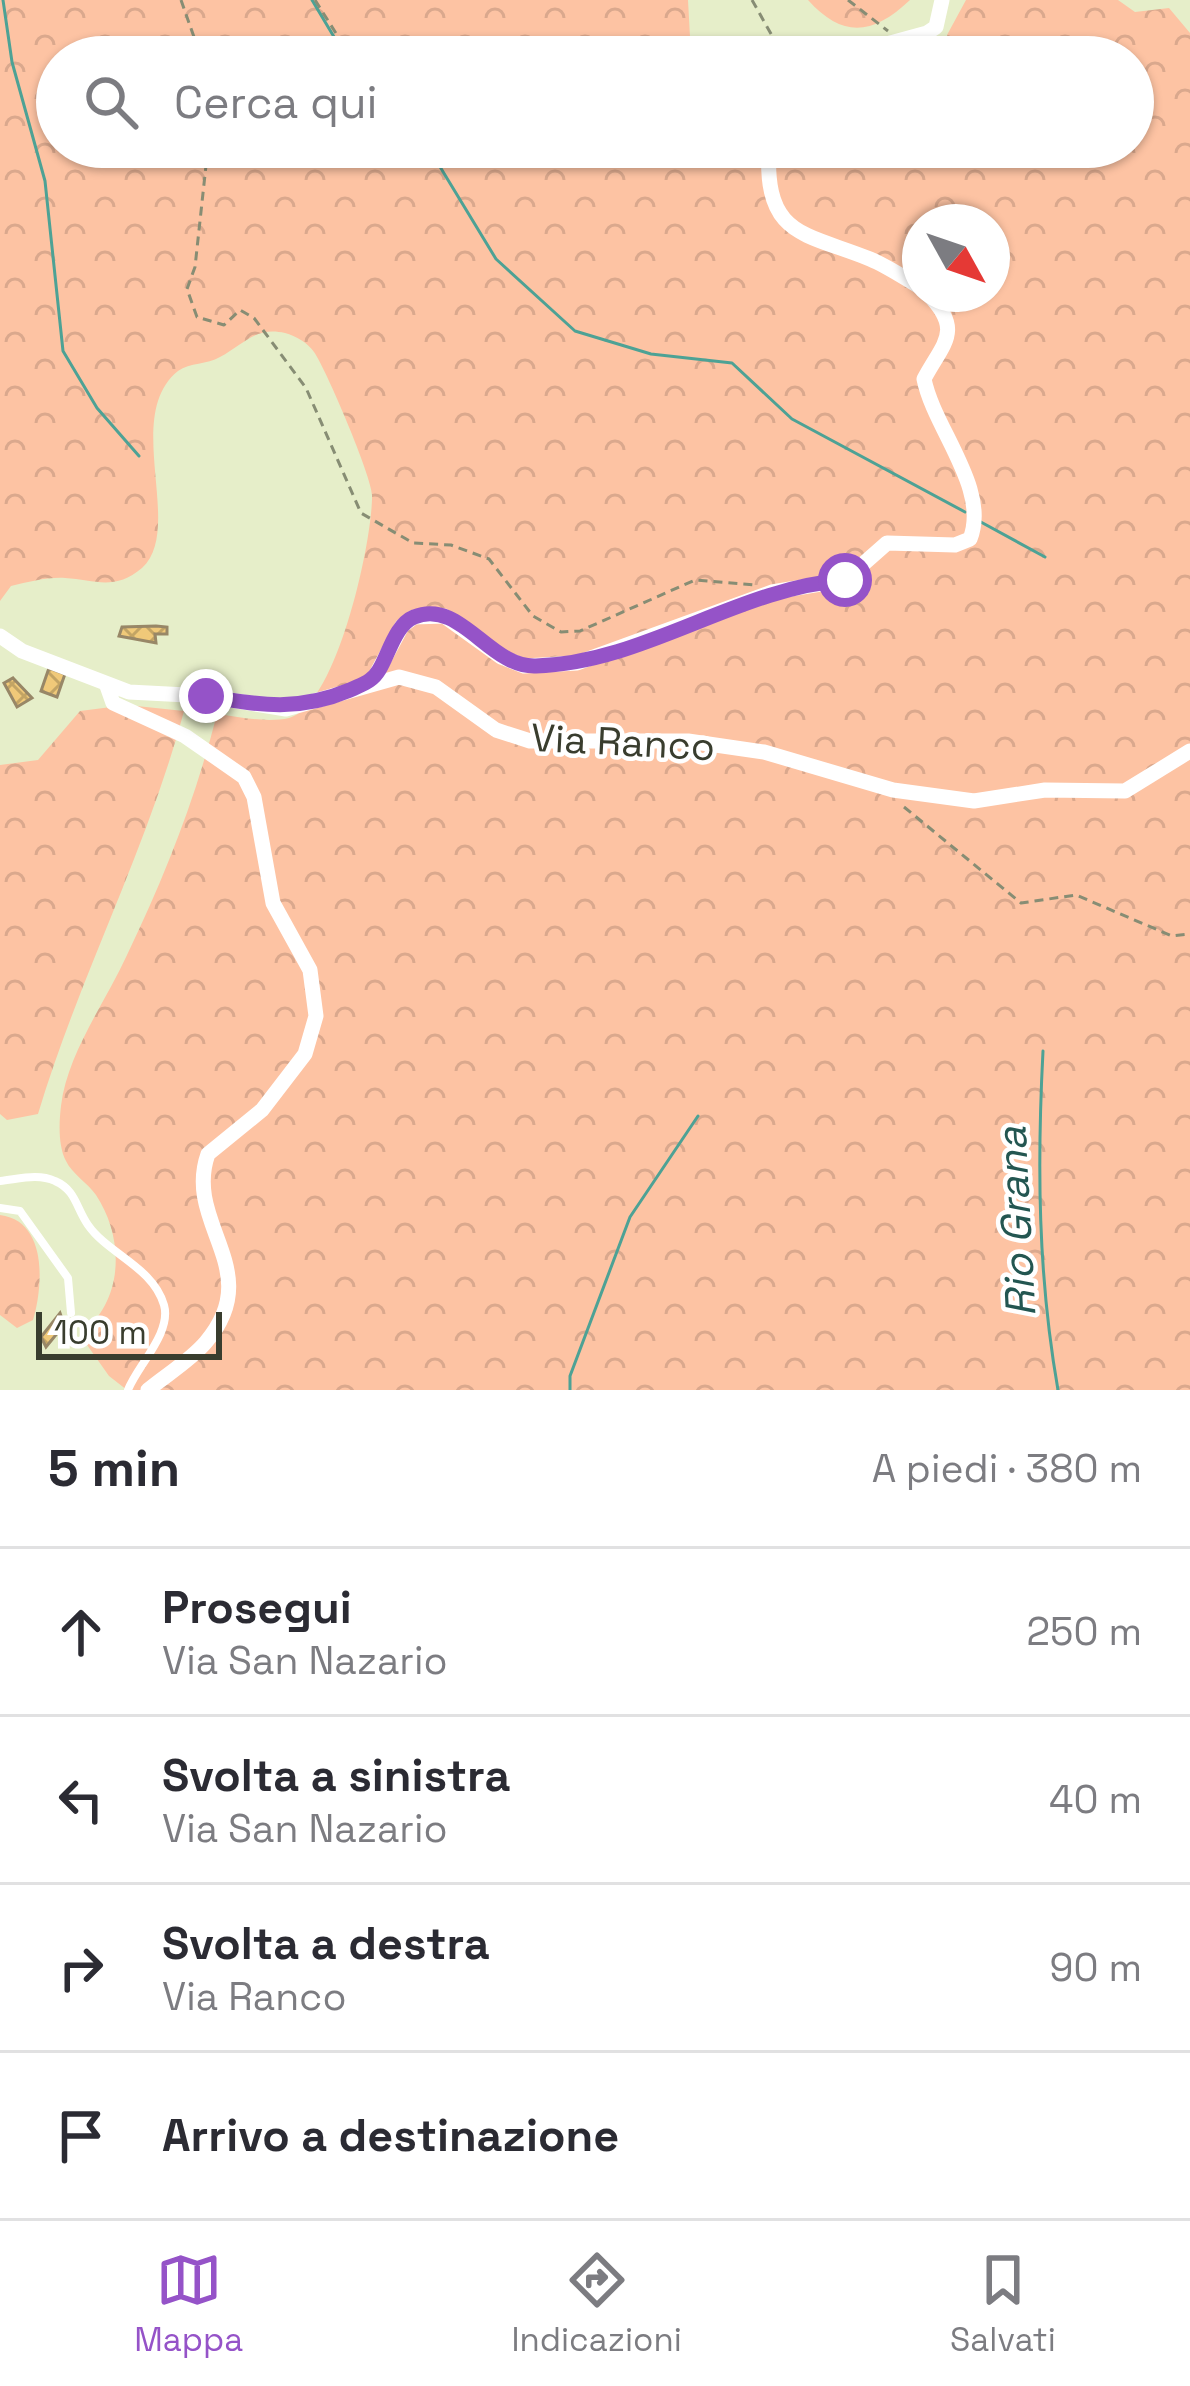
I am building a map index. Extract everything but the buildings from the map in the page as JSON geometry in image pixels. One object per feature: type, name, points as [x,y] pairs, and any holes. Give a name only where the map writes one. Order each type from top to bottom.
[{"type":"street","points":[[911,36],[936,27],[942,0]]},
{"type":"street","points":[[770,168],[779,213],[795,231],[902,276]]},
{"type":"street","points":[[373,680],[402,626],[414,617],[444,616],[501,657],[536,666],[577,663],[772,592],[845,580],[886,543],[942,546],[970,539],[973,496],[934,417],[924,379],[944,353],[948,333],[943,312]]},
{"type":"street","name":"Via Ranco","points":[[0,636],[107,686],[286,709],[373,680],[399,677],[436,687],[496,730],[530,741],[688,741],[764,752],[893,790],[974,801],[1045,790],[1105,795],[1125,791],[1190,752]]},
{"type":"street","points":[[107,686],[113,703],[185,736],[244,777],[254,797],[273,903],[308,963],[316,1016],[293,1072],[262,1109],[208,1154],[203,1187],[229,1265],[230,1300],[202,1347],[148,1390]]},
{"type":"lane","points":[[0,1181],[38,1177],[62,1184],[91,1230],[146,1276],[164,1305],[164,1321],[128,1390]]},
{"type":"lane","points":[[0,1208],[20,1211],[57,1259],[72,1290],[71,1313]]},
{"type":"path","points":[[181,0],[194,36]]},
{"type":"path","points":[[315,0],[338,36]]},
{"type":"path","points":[[752,0],[772,36]]},
{"type":"path","points":[[848,0],[900,36]]},
{"type":"path","points":[[206,168],[195,267],[187,289],[197,317],[224,325],[240,310],[254,318],[305,388],[361,513],[413,543],[451,544],[489,559],[533,616],[561,632],[580,631],[703,578],[742,582],[772,592]]},
{"type":"path","points":[[893,790],[908,811],[1021,903],[1076,895],[1172,936],[1190,934]]},
{"type":"green space","points":[[0,0],[688,0],[690,36],[36,36],[36,168],[1154,168],[1154,36],[947,35],[966,0],[1118,0],[1135,12],[1169,8],[1190,33],[1190,1390],[127,1390],[109,1376],[80,1335],[105,1305],[112,1287],[115,1250],[96,1195],[63,1155],[61,1106],[79,1048],[166,867],[217,714],[280,719],[306,707],[337,654],[349,618],[366,547],[372,495],[348,423],[311,349],[289,334],[266,332],[215,360],[178,371],[162,391],[155,415],[158,527],[154,550],[142,568],[114,582],[38,580],[11,586],[0,601]]},
{"type":"green space","points":[[808,0],[910,0],[883,20],[858,28],[834,21]]},
{"type":"green space","points":[[127,705],[184,711],[151,813],[38,1114],[7,1120],[0,1114],[0,765],[38,760],[80,711]]},
{"type":"green space","points":[[0,1215],[27,1229],[38,1257],[39,1291],[33,1320],[17,1328],[0,1315]]},
{"type":"waterway","points":[[3,0],[12,62],[36,149]]},
{"type":"waterway","points":[[312,0],[333,36]]},
{"type":"waterway","points":[[41,168],[63,351],[97,408],[139,456]]},
{"type":"waterway","points":[[441,168],[496,259],[575,331],[651,354],[732,363],[792,419],[965,512]]},
{"type":"waterway","points":[[979,521],[1045,557]]},
{"type":"waterway","name":"Rio Grana","points":[[1043,1051],[1041,1221],[1058,1390]]},
{"type":"waterway","name":"Rio Grana","points":[[570,1390],[570,1376],[630,1217],[698,1116]]},
{"type":"route","points":[[206,696],[286,709],[332,697],[373,680],[402,626],[414,617],[437,614],[457,622],[484,646],[524,666],[577,663],[772,592],[845,580]]}]
